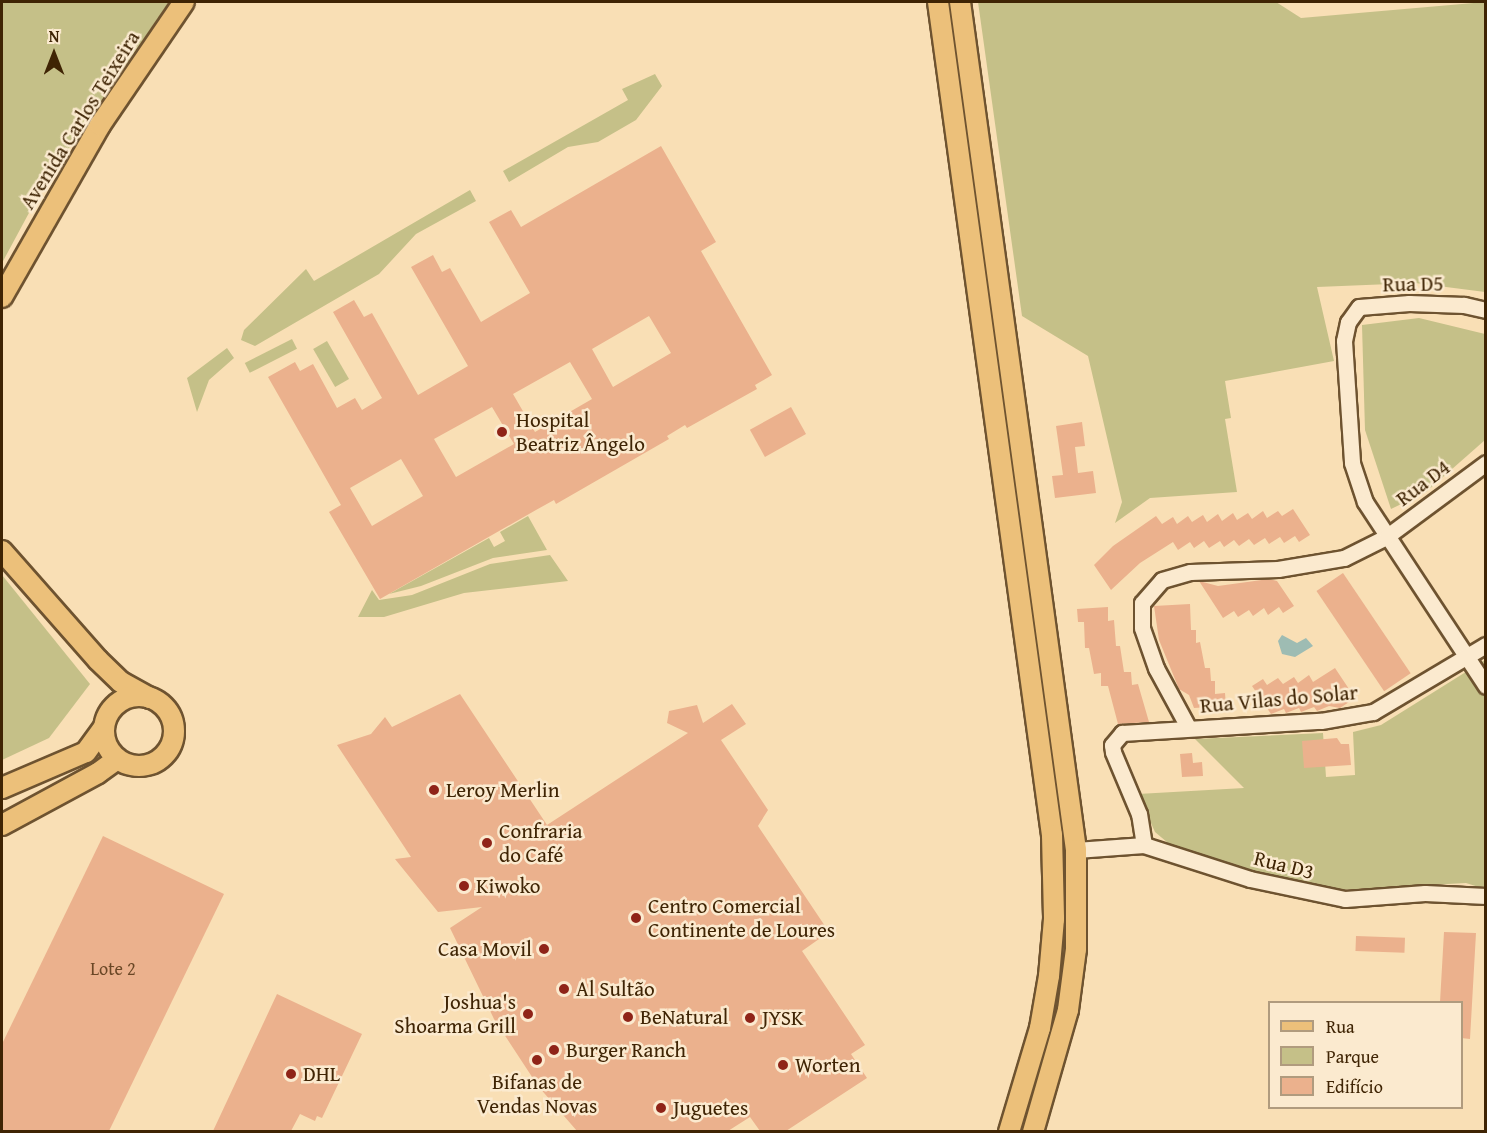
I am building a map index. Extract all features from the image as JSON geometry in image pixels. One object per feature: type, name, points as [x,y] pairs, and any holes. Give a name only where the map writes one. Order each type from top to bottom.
[{"type":"main road","name":"Avenida Carlos Teixeira","points":[[2,297],[100,125],[184,2]]},
{"type":"main road","points":[[938,2],[1052,835],[1054,919],[1049,976],[1037,1038],[1009,1131]]},
{"type":"main road","points":[[960,2],[1076,850],[1077,939],[1068,1010],[1033,1131]]},
{"type":"main road","points":[[2,551],[98,660],[121,682],[150,698],[167,711],[173,722],[171,746],[164,756],[146,766],[126,764],[117,759],[105,739],[104,727]]},
{"type":"main road","points":[[98,660],[114,707]]},
{"type":"main road","points":[[2,788],[86,752],[104,727],[114,707],[137,696],[150,698]]},
{"type":"main road","points":[[2,825],[117,759]]},
{"type":"street","name":"Rua D5","points":[[1386,537],[1365,502],[1352,463],[1344,341],[1348,322],[1359,307],[1369,306],[1431,304],[1485,310]]},
{"type":"street","name":"Rua D4","points":[[1386,537],[1485,463]]},
{"type":"street","points":[[1386,537],[1485,686]]},
{"type":"street","name":"Rua Vilas do Solar","points":[[1386,537],[1344,558],[1320,563],[1199,572],[1162,580],[1143,603],[1142,628],[1156,668],[1188,728],[1321,720],[1373,712],[1467,658]]},
{"type":"street","points":[[1467,658],[1485,645]]},
{"type":"street","points":[[1144,844],[1144,831],[1112,745],[1127,731],[1188,728]]},
{"type":"street","name":"Rua D3","points":[[1076,850],[1144,844],[1250,879],[1320,896],[1345,899],[1425,893],[1485,896]]},
{"type":"green space","points":[[2,2],[169,2],[44,185],[2,263]]},
{"type":"green space","points":[[978,2],[1276,2],[1301,18],[1485,2],[1485,292],[1415,283],[1317,287],[1334,361],[1225,381],[1231,418],[1225,419],[1237,492],[1150,498],[1115,523],[1122,502],[1088,356],[1022,316]]},
{"type":"green space","points":[[655,74],[662,86],[636,120],[598,142],[568,147],[509,182],[503,171],[628,100],[622,89]]},
{"type":"green space","points":[[470,190],[476,201],[416,234],[379,274],[255,346],[241,340],[244,330],[306,269],[314,281]]},
{"type":"green space","points":[[1419,318],[1485,334],[1485,440],[1426,492],[1391,509],[1365,430],[1362,325]]},
{"type":"green space","points":[[292,339],[297,349],[250,373],[245,363]]},
{"type":"green space","points":[[327,341],[349,379],[335,387],[313,349]]},
{"type":"green space","points":[[227,348],[234,358],[209,380],[197,412],[187,378]]},
{"type":"green space","points":[[528,516],[547,550],[493,558],[421,586],[389,594],[489,538],[494,547],[505,541],[500,532]]},
{"type":"green space","points":[[550,555],[568,581],[464,593],[384,617],[358,617],[372,590],[379,600],[412,595],[490,564]]},
{"type":"green space","points":[[2,575],[90,684],[49,738],[2,760]]},
{"type":"green space","points":[[1485,660],[1485,889],[1466,883],[1338,890],[1234,868],[1174,848],[1155,832],[1138,794],[1244,788],[1195,739],[1323,733],[1326,777],[1355,775],[1353,732],[1381,725]]},
{"type":"water","points":[[1282,635],[1297,643],[1306,638],[1313,646],[1295,657],[1282,654],[1278,641]]},
{"type":"building","points":[[661,146],[716,242],[701,251],[772,375],[755,385],[757,389],[687,428],[685,425],[667,436],[669,439],[556,504],[554,500],[380,599],[329,512],[341,505],[268,377],[295,362],[300,371],[313,364],[337,408],[355,398],[362,410],[382,398],[333,312],[354,300],[364,317],[372,313],[418,395],[468,366],[411,267],[433,255],[442,272],[450,268],[481,322],[530,293],[489,222],[511,210],[521,227]],"holes":[[[649,316],[671,353],[613,387],[592,349]],[[570,362],[592,399],[535,432],[513,394]],[[492,407],[514,444],[456,477],[434,439]],[[401,459],[423,496],[372,526],[350,488]]]},
{"type":"building","points":[[791,407],[806,434],[765,457],[750,430]]},
{"type":"building","points":[[1082,422],[1085,446],[1075,447],[1078,473],[1093,471],[1096,493],[1055,498],[1052,476],[1063,475],[1056,426]]},
{"type":"building","points":[[1293,509],[1310,535],[1299,542],[1295,536],[1284,543],[1280,537],[1269,544],[1265,538],[1254,545],[1249,539],[1239,546],[1234,540],[1224,547],[1220,541],[1209,548],[1204,541],[1194,548],[1190,542],[1178,550],[1173,542],[1140,563],[1111,590],[1094,565],[1113,546],[1156,516],[1162,524],[1173,517],[1177,524],[1188,516],[1192,522],[1203,515],[1207,522],[1218,514],[1222,521],[1233,513],[1237,520],[1248,513],[1252,519],[1263,511],[1267,518],[1278,511],[1282,516]]},
{"type":"building","points":[[1343,573],[1411,673],[1384,691],[1316,591]]},
{"type":"building","points":[[1269,579],[1277,581],[1294,606],[1283,613],[1279,607],[1268,615],[1264,608],[1253,616],[1249,610],[1238,617],[1234,611],[1223,618],[1199,581],[1218,586]]},
{"type":"building","points":[[1190,604],[1191,630],[1196,630],[1196,643],[1200,642],[1205,668],[1210,668],[1211,681],[1215,681],[1215,694],[1225,693],[1226,706],[1194,708],[1189,695],[1179,689],[1159,640],[1154,606]]},
{"type":"building","points":[[1108,607],[1108,621],[1114,620],[1116,646],[1120,646],[1124,672],[1131,672],[1132,685],[1138,684],[1149,722],[1118,724],[1108,686],[1101,686],[1101,673],[1094,674],[1089,648],[1085,648],[1084,622],[1078,622],[1077,609]]},
{"type":"building","points":[[1335,668],[1355,698],[1340,708],[1329,706],[1317,711],[1314,707],[1301,712],[1299,708],[1286,713],[1284,709],[1271,714],[1252,686],[1263,679],[1267,685],[1278,678],[1283,684],[1294,677],[1298,683],[1309,675],[1313,682]]},
{"type":"building","name":"Centro Comercial Continente de Loures","points":[[460,694],[547,825],[688,733],[667,723],[669,711],[697,705],[703,723],[732,704],[746,724],[721,740],[768,810],[758,826],[829,932],[802,951],[865,1045],[851,1054],[867,1078],[786,1131],[760,1131],[750,1117],[728,1131],[577,1131],[538,1086],[494,1019],[450,928],[482,907],[438,912],[395,859],[411,857],[337,745],[371,734],[385,717],[392,727]]},
{"type":"building","points":[[1337,738],[1341,744],[1349,744],[1351,765],[1304,768],[1302,741]]},
{"type":"building","points":[[1192,753],[1193,763],[1202,762],[1203,776],[1182,777],[1180,754]]},
{"type":"building","points":[[103,836],[224,894],[109,1131],[2,1131],[2,1044]]},
{"type":"building","points":[[1444,932],[1476,933],[1470,1039],[1463,1038],[1463,1001],[1440,1001]]},
{"type":"building","points":[[1356,936],[1405,938],[1404,953],[1355,951]]},
{"type":"building","name":"DHL","points":[[277,994],[362,1034],[322,1118],[317,1116],[315,1121],[300,1114],[291,1131],[213,1131]]},
{"type":"place","name":"Hospital Beatriz Ângelo","points":[[502,432]]},
{"type":"place","name":"Leroy Merlin","points":[[434,790]]},
{"type":"place","name":"Confraria do Café","points":[[487,843]]},
{"type":"place","name":"Kiwoko","points":[[464,886]]},
{"type":"place","name":"Centro Comercial Continente de Loures","points":[[636,918]]},
{"type":"place","name":"Casa Movil","points":[[544,949]]},
{"type":"place","name":"Al Sultão","points":[[564,989]]},
{"type":"place","name":"Joshua's Shoarma Grill","points":[[528,1014]]},
{"type":"place","name":"BeNatural","points":[[628,1017]]},
{"type":"place","name":"JYSK","points":[[750,1018]]},
{"type":"place","name":"Burger Ranch","points":[[554,1050]]},
{"type":"place","name":"Bifanas de Vendas Novas","points":[[537,1060]]},
{"type":"place","name":"Worten","points":[[783,1065]]},
{"type":"place","name":"DHL","points":[[291,1074]]},
{"type":"place","name":"Juguetes","points":[[661,1108]]}]
